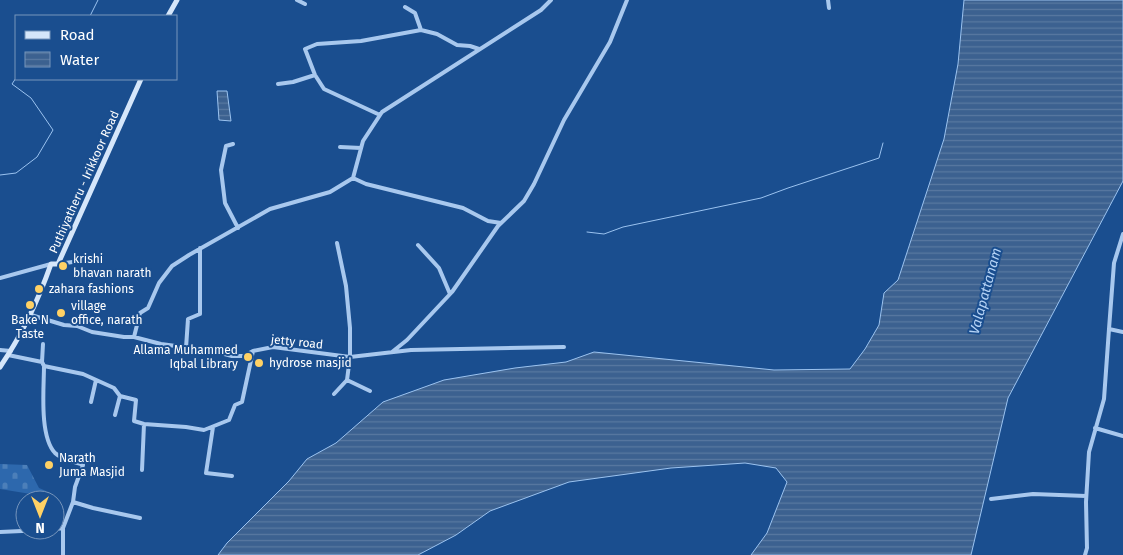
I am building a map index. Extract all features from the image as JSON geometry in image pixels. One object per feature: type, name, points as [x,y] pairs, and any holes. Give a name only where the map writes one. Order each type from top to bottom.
[{"type":"main road","points":[[169,15],[177,0]]},
{"type":"main road","name":"Puthiyatheru - Irikkoor Road","points":[[0,367],[31,315],[51,264],[58,264],[141,80]]},
{"type":"street","points":[[298,0],[305,4]]},
{"type":"street","points":[[134,337],[140,314],[148,308],[159,283],[172,266],[270,209],[330,192],[353,178],[363,141],[382,112],[541,10],[551,0]]},
{"type":"street","points":[[388,354],[407,340],[450,294],[501,223],[524,201],[564,120],[610,42],[627,0]]},
{"type":"street","points":[[828,0],[829,8]]},
{"type":"street","points":[[405,6],[415,13],[421,30]]},
{"type":"street","points":[[380,115],[324,89],[315,75],[305,49],[317,44],[361,42],[421,30],[437,34],[458,45],[479,49]]},
{"type":"street","points":[[278,84],[293,82],[315,75]]},
{"type":"street","points":[[233,144],[226,146],[221,170],[225,203],[238,228]]},
{"type":"street","points":[[340,146],[361,148]]},
{"type":"street","points":[[353,178],[366,184],[463,208],[488,220],[501,223]]},
{"type":"street","points":[[1085,555],[1089,452],[1104,399],[1114,263],[1123,234]]},
{"type":"street","points":[[334,394],[347,380],[350,357],[350,320],[346,286],[337,243]]},
{"type":"street","points":[[418,245],[439,268],[450,294]]},
{"type":"street","points":[[186,348],[188,319],[200,314],[200,248]]},
{"type":"street","points":[[58,264],[87,260]]},
{"type":"street","points":[[0,278],[51,264]]},
{"type":"street","name":"jetty road","points":[[31,315],[64,325],[77,326],[92,332],[134,337],[147,342],[213,351],[232,356],[244,356],[254,351],[273,348],[350,357],[411,350],[564,347]]},
{"type":"street","points":[[1109,329],[1123,332]]},
{"type":"street","points":[[44,344],[43,417],[50,446],[56,454],[83,465],[65,523]]},
{"type":"street","points":[[0,350],[43,364],[83,374],[114,388],[120,396],[136,400],[133,420],[144,424],[204,430],[228,420],[235,405],[242,402],[254,351]]},
{"type":"street","points":[[91,402],[96,380]]},
{"type":"street","points":[[347,380],[370,391]]},
{"type":"street","points":[[115,415],[120,396]]},
{"type":"street","points":[[142,470],[144,424]]},
{"type":"street","points":[[213,427],[206,473],[232,476]]},
{"type":"street","points":[[1095,428],[1123,436]]},
{"type":"street","points":[[991,499],[1033,494],[1086,496]]},
{"type":"street","points":[[73,502],[140,518]]},
{"type":"street","points":[[0,532],[15,531]]},
{"type":"street","points":[[63,540],[63,555]]},
{"type":"green space","points":[[0,464],[27,465],[39,488],[44,490],[15,491],[0,489]]},
{"type":"water","name":"Valapattanam","points":[[964,0],[1123,0],[1123,181],[1008,398],[971,555],[751,555],[767,533],[787,482],[776,468],[745,463],[671,468],[569,482],[490,511],[456,535],[418,555],[218,555],[227,543],[289,481],[307,459],[336,443],[383,402],[444,380],[515,368],[566,362],[594,352],[774,370],[850,369],[865,349],[879,325],[884,293],[898,280],[944,139],[958,64]]},
{"type":"water","points":[[217,91],[227,91],[231,121],[219,120]]},
{"type":"waterway","points":[[90,15],[98,0]]},
{"type":"waterway","points":[[0,175],[16,173],[37,157],[53,130],[31,98],[12,84],[15,80]]},
{"type":"waterway","points":[[587,232],[604,234],[623,227],[761,198],[879,158],[883,143]]},
{"type":"place","name":"krishi bhavan narath","points":[[63,266]]},
{"type":"place","name":"zahara fashions","points":[[39,289]]},
{"type":"place","name":"Bake N Taste","points":[[30,305]]},
{"type":"place","name":"village office, narath","points":[[61,313]]},
{"type":"place","name":"Allama Muhammed Iqbal Library","points":[[248,357]]},
{"type":"place","name":"hydrose masjid","points":[[259,363]]},
{"type":"place","name":"Narath Juma Masjid","points":[[49,465]]}]
